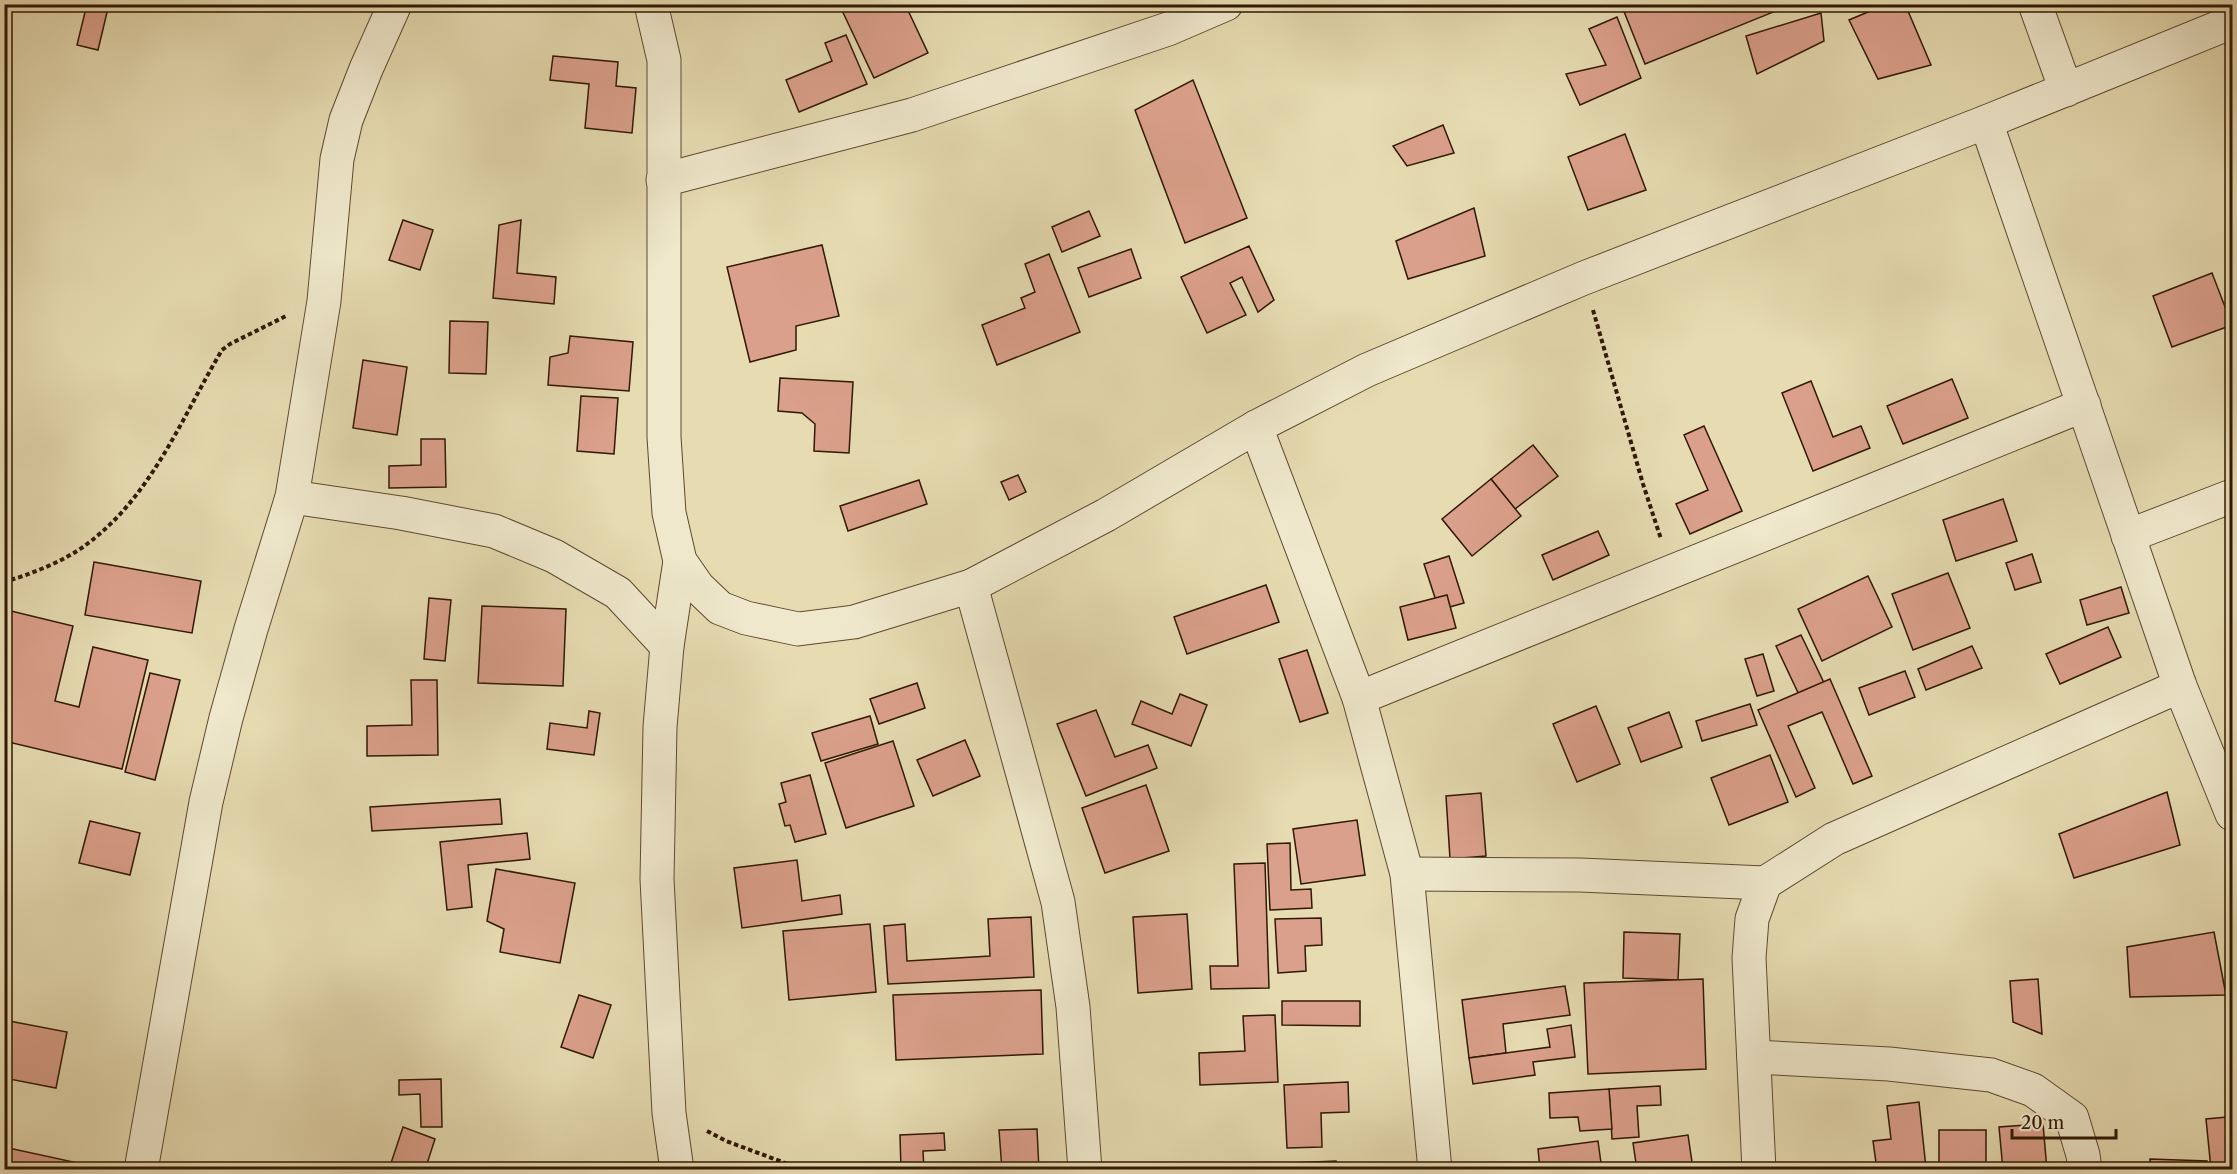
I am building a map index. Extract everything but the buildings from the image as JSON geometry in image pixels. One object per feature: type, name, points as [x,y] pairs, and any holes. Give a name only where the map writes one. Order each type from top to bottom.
[{"type":"street","points":[[141,1170],[206,802],[226,718],[292,497],[324,301],[337,159],[346,120],[395,4]]},
{"type":"street","points":[[651,4],[664,60],[664,437],[669,513],[680,561],[667,646],[660,727],[657,879],[669,1113],[677,1170]]},
{"type":"street","points":[[663,180],[912,116],[1168,29],[1226,4]]},
{"type":"street","points":[[2035,4],[2066,90]]},
{"type":"street","points":[[680,561],[698,587],[720,608],[746,618],[798,629],[854,622],[971,586],[1106,515],[1256,427],[1367,370],[1584,278],[1986,122],[2232,22]]},
{"type":"street","points":[[1986,122],[2180,686],[2232,814]]},
{"type":"street","points":[[1359,698],[2084,405]]},
{"type":"street","points":[[1256,427],[1359,698],[1407,874],[1435,1170]]},
{"type":"street","points":[[2128,536],[2232,496]]},
{"type":"street","points":[[292,497],[401,513],[494,531],[554,556],[618,593],[667,646]]},
{"type":"street","points":[[971,586],[1058,902],[1073,1007],[1085,1170]]},
{"type":"street","points":[[1407,874],[1580,875],[1765,883],[1834,839],[2180,686]]},
{"type":"street","points":[[1759,1170],[1749,958],[1752,919],[1765,883]]},
{"type":"street","points":[[1754,1057],[1889,1064],[1991,1075],[2033,1090],[2072,1118],[2085,1170]]},
{"type":"path","points":[[1584,278],[1643,484],[1672,571]]},
{"type":"path","points":[[4,582],[31,574],[87,545],[119,515],[157,467],[217,359],[230,344],[279,318],[324,301]]},
{"type":"path","points":[[669,1113],[726,1141],[804,1170]]},
{"type":"path","points":[[449,1170],[461,1166],[645,1169]]}]
